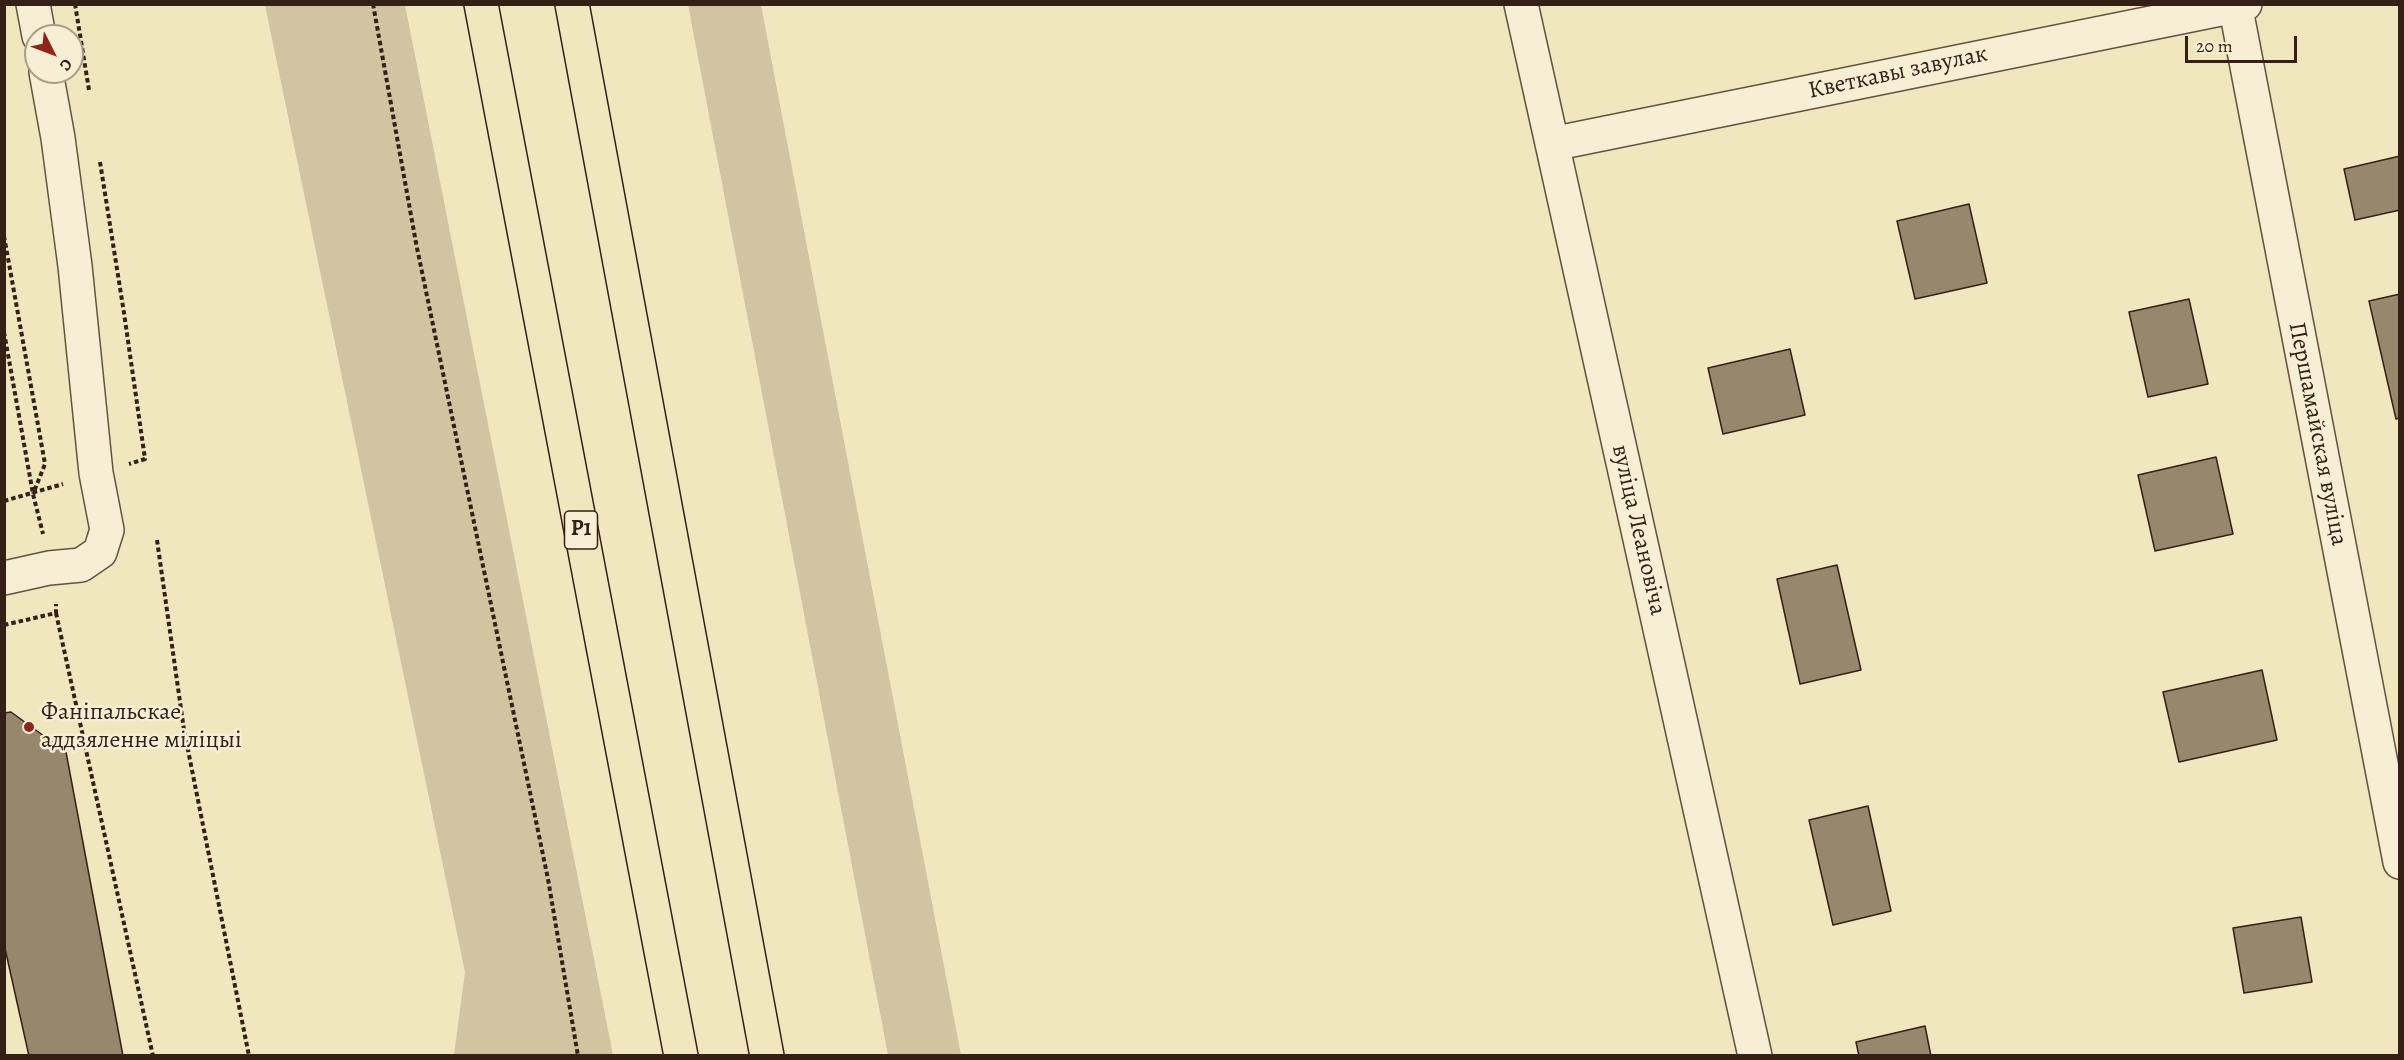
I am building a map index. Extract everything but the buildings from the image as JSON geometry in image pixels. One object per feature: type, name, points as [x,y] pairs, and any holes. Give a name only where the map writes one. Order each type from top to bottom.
[{"type":"highway","name":"Р1","points":[[481,4],[681,1056]]},
{"type":"highway","points":[[572,4],[767,1056]]},
{"type":"street","points":[[33,4],[37,24]]},
{"type":"street","name":"вуліца Леановіча","points":[[1521,4],[1755,1056]]},
{"type":"street","name":"Кветкавы завулак","points":[[1551,144],[2238,5]]},
{"type":"street","name":"Першамайская вуліца","points":[[2238,5],[2400,862]]},
{"type":"street","points":[[4,578],[49,568],[81,565],[100,552],[107,530],[96,473],[75,266],[58,138],[48,84]]},
{"type":"path","points":[[75,4],[90,96]]},
{"type":"path","points":[[373,4],[416,243],[548,879],[578,1056]]},
{"type":"path","points":[[99,153],[145,459],[126,465]]},
{"type":"path","points":[[4,236],[45,464],[33,494]]},
{"type":"path","points":[[4,332],[33,494],[43,536]]},
{"type":"path","points":[[4,501],[72,482]]},
{"type":"path","points":[[157,540],[183,730],[249,1056]]},
{"type":"path","points":[[56,603],[56,613],[153,1056]]},
{"type":"path","points":[[4,625],[56,613]]},
{"type":"shaded area","points":[[265,5],[405,5],[613,1055],[454,1055],[465,972]]},
{"type":"shaded area","points":[[688,5],[761,5],[961,1055],[888,1055]]},
{"type":"place","name":"Фаніпальскае аддзяленне міліцыі","points":[[29,727]]}]
